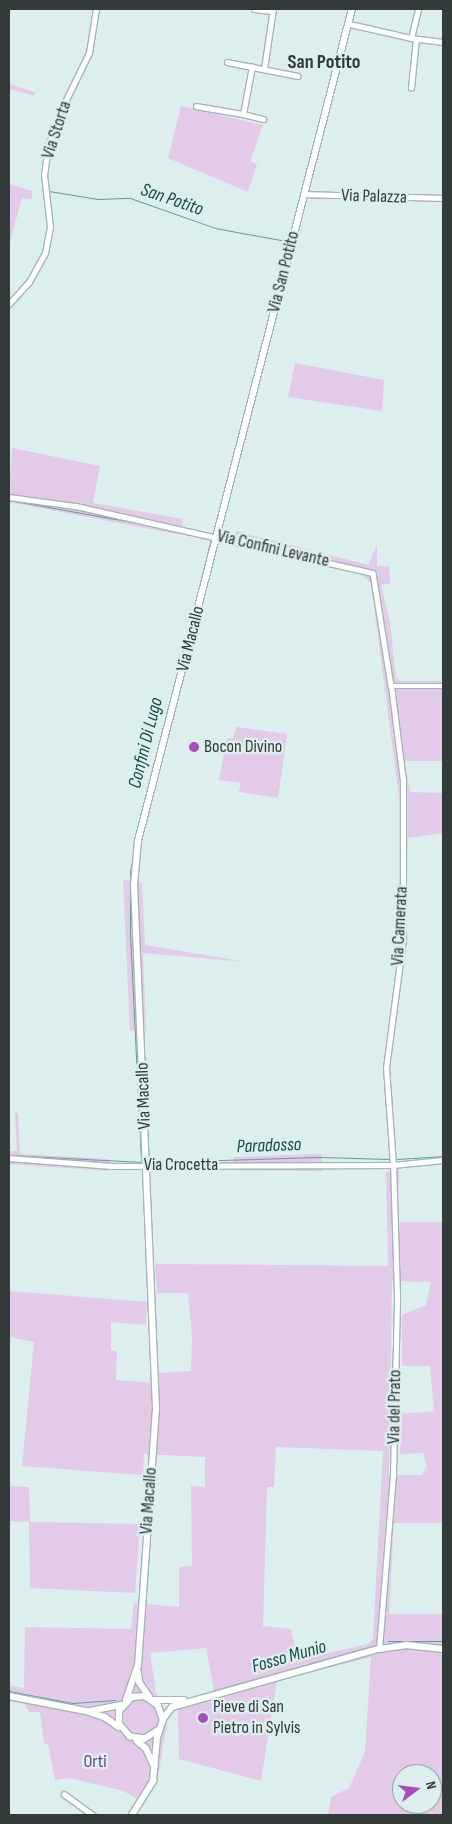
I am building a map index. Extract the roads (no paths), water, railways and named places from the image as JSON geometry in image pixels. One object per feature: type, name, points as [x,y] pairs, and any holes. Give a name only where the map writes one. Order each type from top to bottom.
[{"type":"street","name":"Via Storta","points":[[9,304],[29,282],[45,253],[50,227],[44,175],[48,146],[64,104],[89,53],[96,9]]},
{"type":"street","points":[[254,9],[273,10],[264,69]]},
{"type":"street","name":"Via San Potito","points":[[217,536],[304,194],[350,24],[352,9]]},
{"type":"street","points":[[411,88],[418,9]]},
{"type":"street","points":[[350,24],[414,39],[443,42]]},
{"type":"street","points":[[227,62],[298,76]]},
{"type":"street","points":[[243,114],[252,67]]},
{"type":"street","points":[[196,106],[263,118]]},
{"type":"street","name":"Via Palazza","points":[[304,194],[443,198]]},
{"type":"street","name":"Via Confini Levante","points":[[9,497],[76,506],[217,536],[373,573],[391,686]]},
{"type":"street","name":"Via Macallo","points":[[152,1699],[140,1683],[138,1666],[156,1409],[134,885],[138,841],[217,536]]},
{"type":"street","points":[[391,686],[443,686]]},
{"type":"street","name":"Via Camerata","points":[[391,686],[403,781],[403,938],[386,1068],[393,1164]]},
{"type":"street","name":"Via Crocetta","points":[[9,1158],[147,1165],[393,1164],[443,1160]]},
{"type":"street","name":"Via del Prato","points":[[379,1649],[393,1476],[397,1296],[393,1164]]},
{"type":"street","points":[[162,1719],[172,1707],[187,1700],[315,1669],[379,1649],[406,1645],[443,1649]]},
{"type":"street","name":"Via Macallo","points":[[124,1703],[138,1666]]},
{"type":"street","points":[[86,1711],[124,1703],[140,1695],[152,1699],[187,1700]]},
{"type":"street","points":[[9,1696],[86,1711],[111,1720],[130,1738],[146,1748],[156,1771]]},
{"type":"street","points":[[132,1815],[156,1771],[162,1719],[161,1710],[152,1699]]},
{"type":"street","points":[[122,1730],[118,1716],[124,1703]]},
{"type":"street","points":[[130,1738],[149,1738],[160,1728]]},
{"type":"street","points":[[64,1794],[92,1815]]},
{"type":"waterway","name":"San Potito","points":[[49,191],[97,199],[130,198],[215,228],[286,241]]},
{"type":"waterway","name":"Confini Di Lugo","points":[[9,500],[153,526]]},
{"type":"waterway","name":"Confini Di Lugo","points":[[176,682],[211,538]]},
{"type":"waterway","name":"Confini Di Lugo","points":[[136,837],[142,815]]},
{"type":"waterway","name":"Confini Di Lugo","points":[[135,844],[130,872],[130,934],[141,1162]]},
{"type":"waterway","name":"Paradosso","points":[[9,1155],[142,1162]]},
{"type":"waterway","name":"Paradosso","points":[[397,1159],[443,1156]]},
{"type":"waterway","name":"Paradosso","points":[[151,1162],[320,1157],[389,1159]]},
{"type":"waterway","name":"Fosso Munio","points":[[388,1641],[443,1641]]},
{"type":"waterway","name":"Fosso Munio","points":[[209,1692],[375,1645]]},
{"type":"waterway","name":"Fosso Munio","points":[[9,1691],[72,1703],[115,1700]]},
{"type":"place","name":"Bocon Divino","points":[[194,747]]},
{"type":"place","name":"Pieve di San Pietro in Sylvis","points":[[203,1718]]},
{"type":"district","name":"San Potito","points":[[324,62]]},
{"type":"park label","name":"Orti","points":[[95,1762]]}]
